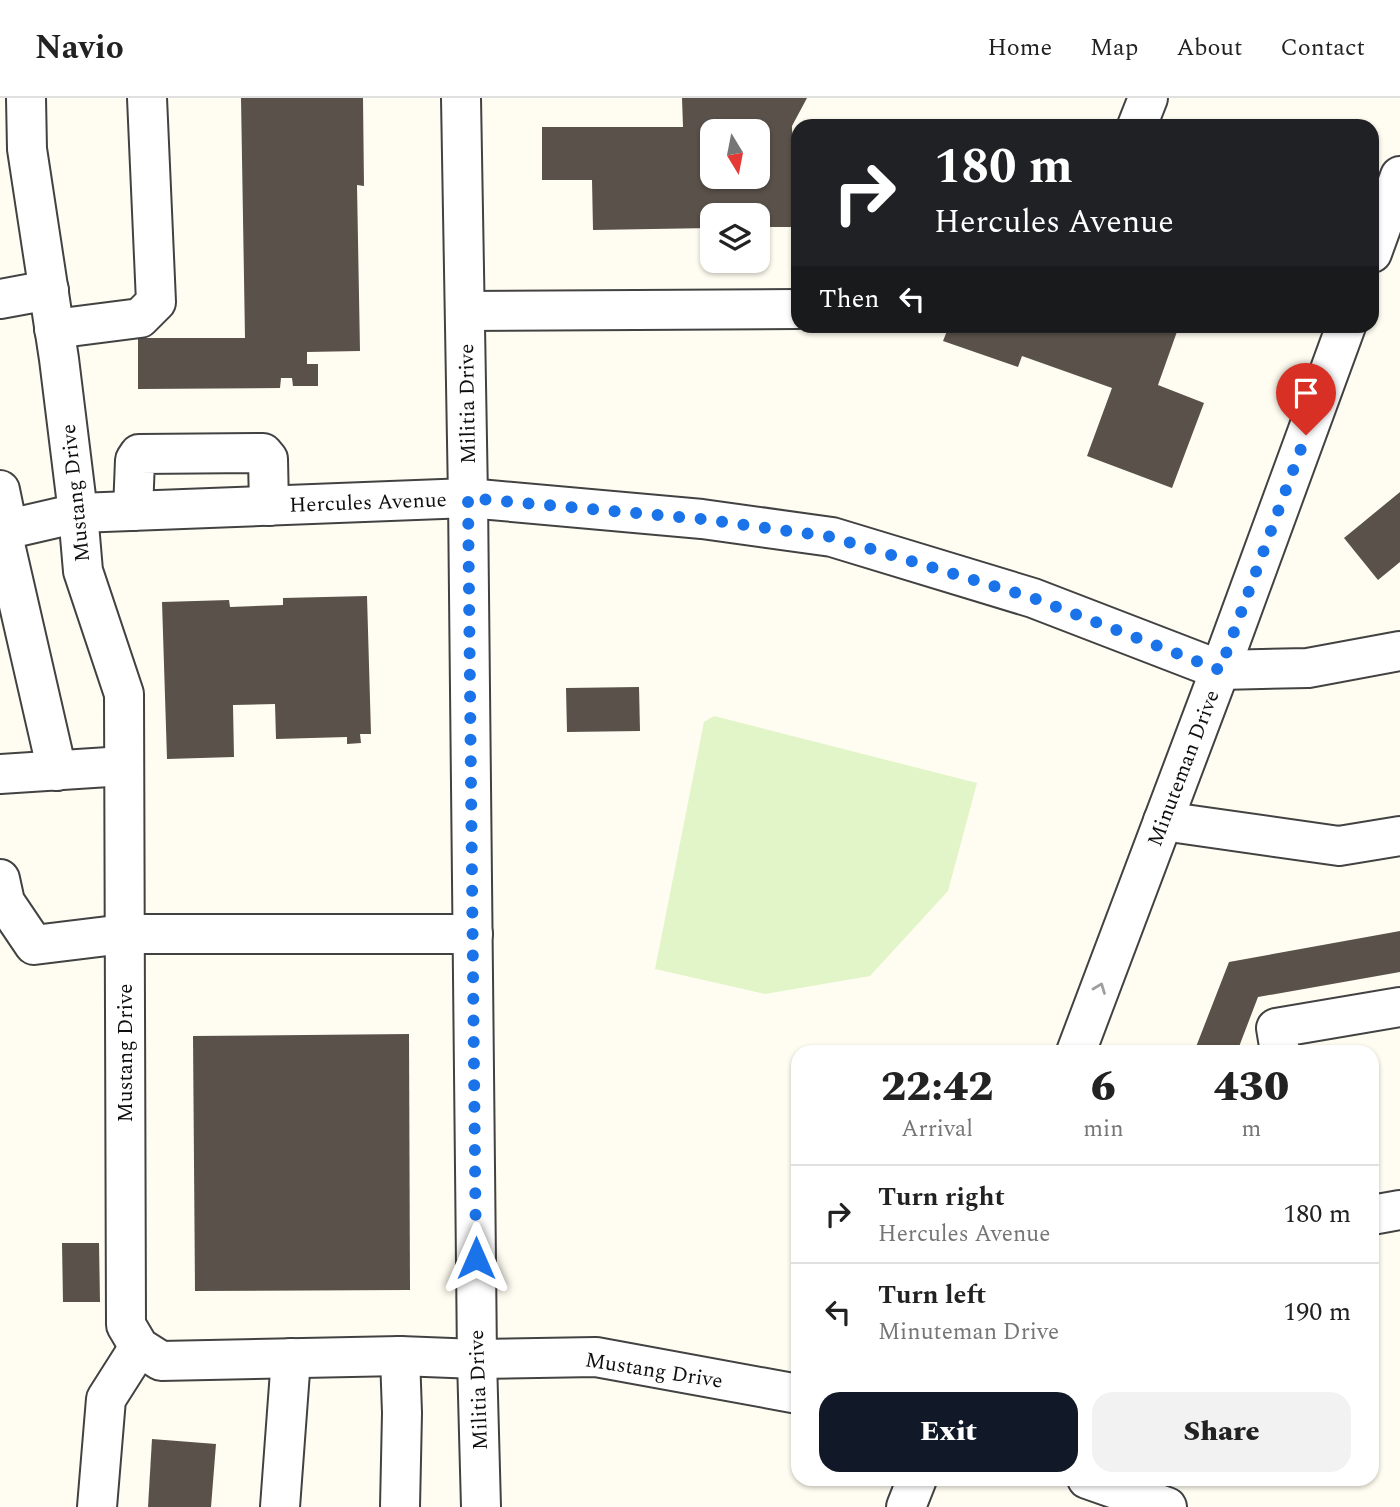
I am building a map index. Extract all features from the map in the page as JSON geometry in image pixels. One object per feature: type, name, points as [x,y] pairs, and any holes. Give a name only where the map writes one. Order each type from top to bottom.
[{"type":"street","name":"Mustang Drive","points":[[26,98],[27,149],[54,329],[83,570],[124,694],[126,1325],[139,1348],[161,1362],[400,1356],[477,1359],[596,1357],[791,1393]]},
{"type":"street","points":[[54,329],[140,318],[156,302],[147,98]]},
{"type":"street","name":"Militia Drive","points":[[461,98],[481,1507]]},
{"type":"street","points":[[1140,119],[1148,98]]},
{"type":"street","points":[[1379,233],[1400,176]]},
{"type":"street","points":[[0,299],[48,290]]},
{"type":"street","points":[[465,311],[791,309]]},
{"type":"street","name":"Minuteman Drive","points":[[1079,1045],[1220,670],[1339,333]]},
{"type":"street","points":[[134,511],[135,460],[139,454],[263,453],[268,459],[269,506]]},
{"type":"street","points":[[0,490],[3,530],[57,771]]},
{"type":"street","name":"Hercules Avenue","points":[[3,530],[78,513],[468,498],[702,519],[832,537],[1033,598],[1220,670]]},
{"type":"street","points":[[1220,670],[1308,668],[1400,651]]},
{"type":"street","points":[[0,774],[124,766]]},
{"type":"street","points":[[1163,821],[1339,846],[1400,836]]},
{"type":"street","points":[[0,879],[5,902],[34,945],[124,934],[472,934]]},
{"type":"street","points":[[1279,1045],[1276,1028],[1400,1007]]},
{"type":"street","points":[[1379,1214],[1400,1210]]},
{"type":"street","points":[[97,1507],[106,1399],[139,1348]]},
{"type":"street","points":[[400,1356],[400,1507]]},
{"type":"street","points":[[280,1507],[291,1358]]},
{"type":"street","points":[[906,1507],[914,1486]]},
{"type":"street","points":[[1107,1486],[1167,1507]]},
{"type":"green space","points":[[714,716],[977,783],[948,891],[870,976],[765,994],[655,969],[704,722]]},
{"type":"building","points":[[241,98],[363,98],[364,186],[357,185],[360,351],[307,352],[307,364],[318,364],[318,386],[293,386],[292,378],[281,378],[280,388],[138,389],[138,338],[245,338]]},
{"type":"building","points":[[682,98],[807,98],[796,119],[791,119],[791,227],[770,227],[770,203],[700,203],[700,228],[593,230],[592,180],[542,180],[542,127],[683,127]]},
{"type":"building","points":[[946,333],[1177,333],[1158,385],[1204,403],[1172,488],[1087,456],[1112,388],[1022,356],[1018,367],[943,341]]},
{"type":"building","points":[[1400,492],[1400,562],[1378,580],[1344,538]]},
{"type":"building","points":[[367,596],[371,734],[360,734],[361,743],[347,744],[347,737],[276,739],[275,704],[233,705],[234,757],[167,759],[162,602],[229,600],[230,607],[283,605],[283,598]]},
{"type":"building","points":[[639,687],[640,731],[567,732],[566,688]]},
{"type":"building","points":[[1400,931],[1400,972],[1258,997],[1240,1045],[1197,1045],[1229,962]]},
{"type":"building","points":[[409,1034],[410,1290],[195,1291],[193,1036]]},
{"type":"building","points":[[62,1243],[99,1243],[100,1302],[63,1302]]},
{"type":"building","points":[[152,1439],[216,1444],[211,1507],[148,1507]]},
{"type":"route","points":[[476,1258],[468,498],[702,519],[832,537],[1033,598],[1220,670],[1306,435]]}]
